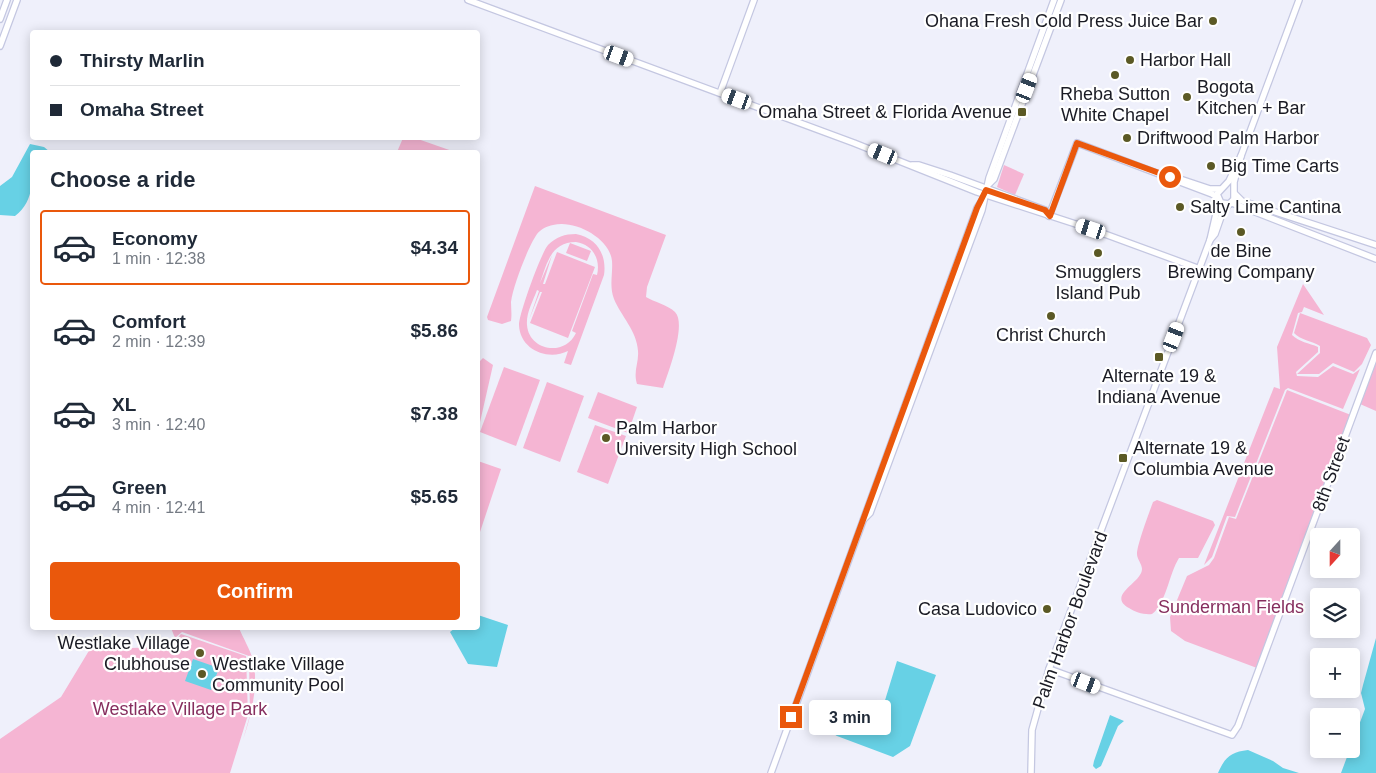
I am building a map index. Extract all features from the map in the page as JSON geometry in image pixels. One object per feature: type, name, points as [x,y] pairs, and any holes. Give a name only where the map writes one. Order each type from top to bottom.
[{"type":"street","points":[[0,19],[7,0]]},
{"type":"street","points":[[0,46],[17,0]]},
{"type":"street","points":[[468,0],[911,165],[917,170],[986,192],[1200,268],[1210,240],[1221,188],[1229,181],[1242,156]]},
{"type":"street","points":[[720,93],[754,0]]},
{"type":"street","points":[[986,192],[1010,117],[1054,0]]},
{"type":"street","points":[[771,773],[960,251],[977,208],[994,180],[1061,0]]},
{"type":"street","points":[[1210,240],[1215,234],[1223,211],[1231,203],[1235,193],[1234,182],[1242,156],[1300,0]]},
{"type":"street","points":[[3,10],[12,14]]},
{"type":"street","points":[[1050,216],[1077,143],[1212,194],[1223,204],[1231,203],[1376,259]]},
{"type":"street","points":[[1170,177],[1190,181],[1210,189],[1230,187],[1239,200],[1246,203],[1376,245]]},
{"type":"street","name":"Palm Harbor Boulevard","points":[[1031,773],[1032,730],[1049,669],[1200,268]]},
{"type":"street","name":"8th Street","points":[[1049,669],[1232,735],[1238,726],[1376,353]]},
{"type":"green space","points":[[402,140],[421,140],[449,150],[398,150]]},
{"type":"green space","points":[[1004,165],[1024,174],[1015,195],[997,187]]},
{"type":"green space","points":[[535,186],[666,235],[647,287],[646,297],[665,305],[675,312],[678,318],[678,337],[663,388],[637,384],[637,344],[632,330],[614,299],[611,285],[612,261],[610,253],[598,238],[580,228],[561,224],[549,226],[539,232],[525,257],[515,286],[511,302],[511,321],[502,324],[488,320],[487,317]]},
{"type":"green space","points":[[572,234],[583,236],[595,243],[602,254],[605,268],[571,365],[564,363],[568,351],[552,355],[544,354],[530,347],[524,341],[519,325],[526,297],[545,250],[554,240],[561,236]],"holes":[[[568,243],[582,243],[594,253],[598,263],[597,275],[593,274],[572,331],[576,333],[571,341],[564,346],[548,348],[534,341],[529,334],[527,325],[529,312],[537,290],[539,291],[529,320],[540,292],[542,292],[530,323],[568,338],[595,267],[557,252],[545,284],[543,284],[552,255],[540,283],[548,261],[555,250]]]},
{"type":"green space","points":[[570,243],[591,251],[587,261],[566,253]]},
{"type":"green space","points":[[1303,284],[1324,315],[1304,307],[1302,312],[1298,313],[1292,335],[1301,341],[1318,347],[1318,352],[1296,372],[1297,376],[1318,377],[1333,366],[1353,374],[1360,369],[1343,409],[1288,388],[1285,390],[1235,517],[1227,516],[1212,557],[1204,565],[1274,387],[1280,389],[1277,347]]},
{"type":"green space","points":[[1300,313],[1367,338],[1371,345],[1362,364],[1354,372],[1333,363],[1319,374],[1297,374],[1320,353],[1320,346],[1294,333]]},
{"type":"green space","points":[[483,358],[493,365],[480,422],[480,361]]},
{"type":"green space","points":[[1376,361],[1376,411],[1360,404]]},
{"type":"green space","points":[[504,367],[540,380],[516,446],[480,432]]},
{"type":"green space","points":[[547,382],[584,396],[560,462],[523,448]]},
{"type":"green space","name":"Sunderman Fields","points":[[1287,390],[1351,415],[1257,668],[1185,641],[1171,631],[1170,617],[1187,576],[1209,565],[1214,558],[1229,517],[1236,519]]},
{"type":"green space","points":[[598,392],[637,407],[628,433],[588,418]]},
{"type":"green space","points":[[595,425],[626,436],[608,484],[577,472]]},
{"type":"green space","points":[[480,462],[501,469],[480,532]]},
{"type":"green space","points":[[1157,500],[1213,521],[1215,525],[1198,558],[1179,558],[1161,603],[1152,614],[1146,614],[1129,608],[1123,603],[1121,598],[1137,579],[1142,569],[1137,556],[1138,550],[1153,502]]},
{"type":"green space","points":[[172,630],[240,630],[250,652],[255,670],[255,690],[250,715],[249,656],[182,632],[175,638]]},
{"type":"green space","name":"Westlake Village Park","points":[[181,634],[246,656],[248,715],[230,773],[0,773],[0,739],[61,697],[90,649],[169,647]]},
{"type":"water","points":[[30,144],[44,147],[48,150],[30,150],[30,195],[22,210],[15,216],[0,215],[0,186],[12,177]]},
{"type":"water","points":[[480,616],[508,625],[497,667],[468,664],[450,632],[452,630],[480,630]]},
{"type":"water","points":[[1376,638],[1376,773],[1341,773],[1347,758],[1360,758],[1360,722],[1365,709],[1361,693]]},
{"type":"water","name":"Westlake Village Community Pool","points":[[193,659],[219,668],[211,690],[185,681]]},
{"type":"water","points":[[897,661],[936,675],[910,746],[893,757],[837,736],[816,723],[822,701],[879,720]]},
{"type":"water","points":[[1110,715],[1124,721],[1118,726],[1101,766],[1096,769],[1093,766],[1094,761]]},
{"type":"water","points":[[1248,750],[1273,761],[1283,768],[1299,773],[1218,773],[1229,756]]},
{"type":"place","name":"Ohana Fresh Cold Press Juice Bar","points":[[1213,21]]},
{"type":"place","name":"Harbor Hall","points":[[1130,60]]},
{"type":"place","name":"Rheba Sutton White Chapel","points":[[1115,75]]},
{"type":"place","name":"Bogota Kitchen + Bar","points":[[1187,97]]},
{"type":"place","name":"Omaha Street & Florida Avenue","points":[[1022,112]]},
{"type":"place","name":"Driftwood Palm Harbor","points":[[1127,138]]},
{"type":"place","name":"Big Time Carts","points":[[1211,166]]},
{"type":"place","name":"Salty Lime Cantina","points":[[1180,207]]},
{"type":"place","name":"de Bine Brewing Company","points":[[1241,232]]},
{"type":"place","name":"Smugglers Island Pub","points":[[1098,253]]},
{"type":"place","name":"Christ Church","points":[[1051,316]]},
{"type":"place","name":"Alternate 19 & Indiana Avenue","points":[[1159,357]]},
{"type":"place","name":"Palm Harbor University High School","points":[[606,438]]},
{"type":"place","name":"Alternate 19 & Columbia Avenue","points":[[1123,458]]},
{"type":"place","name":"Casa Ludovico","points":[[1047,609]]},
{"type":"place","name":"Westlake Village Clubhouse","points":[[200,653]]},
{"type":"place","name":"Westlake Village Community Pool","points":[[202,674]]},
{"type":"route","points":[[791,717],[909,390],[977,208],[986,190],[1045,210],[1050,216],[1077,143],[1170,177]]}]
